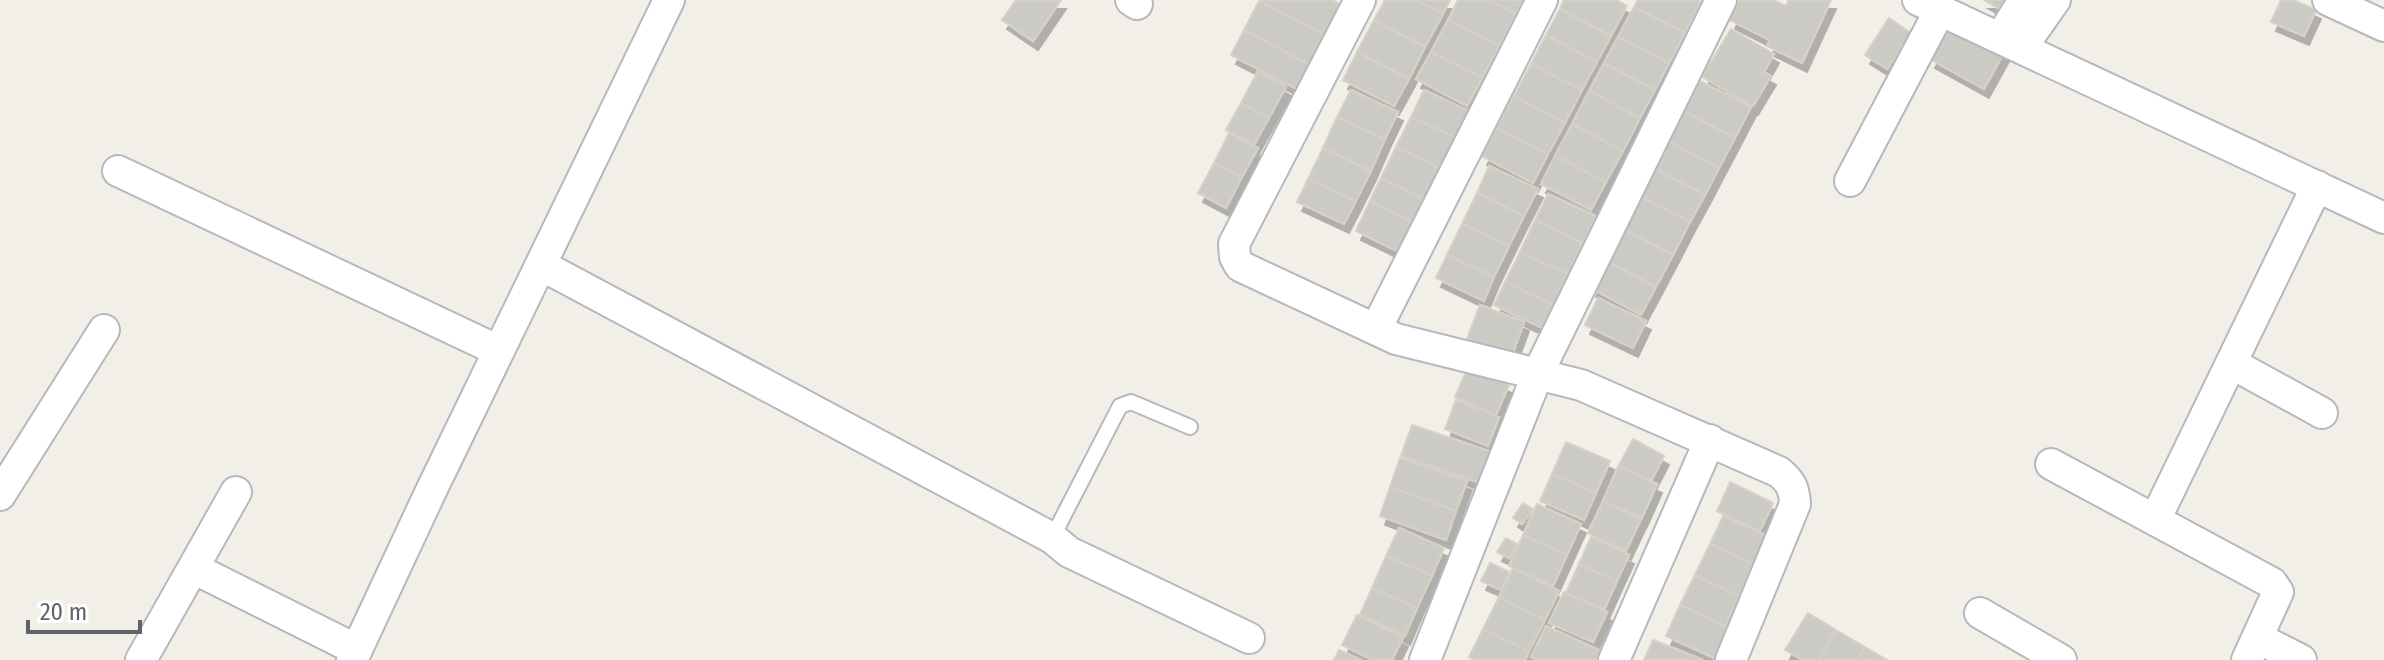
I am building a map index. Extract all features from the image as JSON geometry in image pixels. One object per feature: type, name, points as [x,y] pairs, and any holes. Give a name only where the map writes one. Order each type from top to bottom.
[{"type":"street","points":[[193,568],[355,655],[669,0]]},
{"type":"street","points":[[1360,0],[1234,244],[1235,257],[1240,266],[1396,339],[1581,385],[1710,440],[1779,472],[1789,480],[1794,489],[1795,504],[1731,660]]},
{"type":"street","points":[[1376,329],[1542,0]]},
{"type":"street","points":[[1425,660],[1538,373],[1721,0]]},
{"type":"street","points":[[2012,42],[2024,0]]},
{"type":"street","points":[[2012,42],[2055,0]]},
{"type":"street","points":[[2328,0],[2384,26]]},
{"type":"street","points":[[1850,181],[1929,5],[2384,218]]},
{"type":"street","points":[[118,171],[499,351]]},
{"type":"street","points":[[2155,520],[2317,186]]},
{"type":"street","points":[[541,265],[1052,538],[1069,552],[1249,638]]},
{"type":"street","points":[[0,495],[104,330]]},
{"type":"street","points":[[2231,363],[2322,413]]},
{"type":"street","points":[[1614,660],[1710,440]]},
{"type":"street","points":[[2051,464],[2272,583],[2278,592],[2275,603],[2252,649],[2301,660]]},
{"type":"street","points":[[141,660],[236,492]]},
{"type":"street","points":[[1980,613],[2061,660]]},
{"type":"lane","points":[[1052,538],[1120,406],[1131,402],[1190,427]]},
{"type":"building","points":[[1016,0],[1061,0],[1033,41],[1002,20]]},
{"type":"building","points":[[1332,0],[1343,6],[1327,36],[1259,1]]},
{"type":"building","points":[[1385,0],[1416,0],[1443,14],[1425,47],[1374,20]]},
{"type":"building","points":[[1416,0],[1450,0],[1443,14]]},
{"type":"building","points":[[1458,0],[1489,0],[1516,14],[1499,46],[1448,20]]},
{"type":"building","points":[[1489,0],[1523,0],[1516,14]]},
{"type":"building","points":[[1564,0],[1616,0],[1627,6],[1611,36],[1560,9]]},
{"type":"building","points":[[1638,0],[1701,2],[1685,33],[1634,7]]},
{"type":"building","points":[[1740,0],[1773,0],[1786,6],[1789,0],[1831,0],[1802,63],[1767,46],[1770,40],[1730,20]]},
{"type":"building","points":[[1984,0],[2010,0],[2003,11]]},
{"type":"building","points":[[2281,0],[2293,0],[2316,10],[2304,36],[2271,22]]},
{"type":"building","points":[[1259,1],[1327,36],[1312,66],[1244,30]]},
{"type":"building","points":[[1634,7],[1685,33],[1669,63],[1618,37]]},
{"type":"building","points":[[1560,9],[1611,36],[1597,62],[1546,35]]},
{"type":"building","points":[[1889,18],[1911,33],[1887,69],[1865,55]]},
{"type":"building","points":[[1953,19],[2006,49],[1984,89],[1930,59]]},
{"type":"building","points":[[1374,20],[1425,47],[1409,79],[1357,52]]},
{"type":"building","points":[[1448,20],[1499,46],[1482,78],[1431,52]]},
{"type":"building","points":[[1731,29],[1774,54],[1764,72],[1771,76],[1753,106],[1702,77]]},
{"type":"building","points":[[1244,30],[1312,66],[1299,90],[1231,55]]},
{"type":"building","points":[[1546,35],[1597,62],[1582,90],[1531,64]]},
{"type":"building","points":[[1618,37],[1669,63],[1655,90],[1604,63]]},
{"type":"building","points":[[1357,52],[1409,79],[1394,106],[1343,80]]},
{"type":"building","points":[[1431,52],[1482,78],[1467,106],[1416,79]]},
{"type":"building","points":[[1604,63],[1655,90],[1640,118],[1589,91]]},
{"type":"building","points":[[1531,64],[1582,90],[1565,123],[1514,96]]},
{"type":"building","points":[[1258,71],[1286,87],[1269,118],[1241,103]]},
{"type":"building","points":[[1700,81],[1751,107],[1735,138],[1684,111]]},
{"type":"building","points":[[1351,90],[1398,112],[1385,139],[1337,117]]},
{"type":"building","points":[[1424,90],[1471,112],[1459,139],[1411,117]]},
{"type":"building","points":[[1589,91],[1640,118],[1623,151],[1572,124]]},
{"type":"building","points":[[1514,96],[1565,123],[1548,154],[1497,128]]},
{"type":"building","points":[[1241,103],[1269,118],[1254,145],[1226,130]]},
{"type":"building","points":[[1684,111],[1735,138],[1719,168],[1668,141]]},
{"type":"building","points":[[1337,117],[1385,139],[1371,171],[1323,148]]},
{"type":"building","points":[[1411,117],[1459,139],[1444,170],[1396,147]]},
{"type":"building","points":[[1572,124],[1623,151],[1606,182],[1555,156]]},
{"type":"building","points":[[1497,128],[1548,154],[1533,183],[1482,156]]},
{"type":"building","points":[[1229,133],[1258,148],[1242,177],[1214,163]]},
{"type":"building","points":[[1668,141],[1719,168],[1705,195],[1654,168]]},
{"type":"building","points":[[1396,147],[1444,170],[1429,201],[1381,178]]},
{"type":"building","points":[[1323,148],[1371,171],[1356,201],[1308,179]]},
{"type":"building","points":[[1555,156],[1606,182],[1591,210],[1541,184]]},
{"type":"building","points":[[1214,163],[1242,177],[1226,208],[1198,193]]},
{"type":"building","points":[[1489,166],[1538,189],[1524,216],[1477,193]]},
{"type":"building","points":[[1654,168],[1705,195],[1690,222],[1639,196]]},
{"type":"building","points":[[1381,178],[1429,201],[1417,224],[1370,201]]},
{"type":"building","points":[[1308,179],[1356,201],[1344,224],[1297,202]]},
{"type":"building","points":[[1477,193],[1524,216],[1509,246],[1462,224]]},
{"type":"building","points":[[1548,194],[1596,216],[1582,243],[1535,220]]},
{"type":"building","points":[[1639,196],[1690,222],[1673,255],[1622,228]]},
{"type":"building","points":[[1370,201],[1417,224],[1403,254],[1356,231]]},
{"type":"building","points":[[1535,220],[1582,243],[1568,274],[1520,252]]},
{"type":"building","points":[[1462,224],[1509,246],[1494,277],[1447,255]]},
{"type":"building","points":[[1622,228],[1673,255],[1656,287],[1605,260]]},
{"type":"building","points":[[1520,252],[1568,274],[1553,305],[1505,282]]},
{"type":"building","points":[[1447,255],[1494,277],[1484,301],[1436,278]]},
{"type":"building","points":[[1605,260],[1656,287],[1641,315],[1591,288]]},
{"type":"building","points":[[1505,282],[1553,305],[1542,328],[1494,305]]},
{"type":"building","points":[[1598,298],[1646,321],[1633,348],[1585,325]]},
{"type":"building","points":[[1480,305],[1524,322],[1512,355],[1467,339]]},
{"type":"building","points":[[1468,367],[1509,385],[1496,415],[1455,397]]},
{"type":"building","points":[[1456,400],[1499,417],[1488,446],[1445,429]]},
{"type":"building","points":[[1412,425],[1494,453],[1484,484],[1401,456]]},
{"type":"building","points":[[1633,439],[1664,456],[1651,481],[1619,465]]},
{"type":"building","points":[[1566,442],[1610,461],[1596,493],[1552,474]]},
{"type":"building","points":[[1400,458],[1467,481],[1456,511],[1390,487]]},
{"type":"building","points":[[1618,467],[1657,484],[1642,518],[1603,501]]},
{"type":"building","points":[[1552,474],[1596,493],[1584,520],[1540,501]]},
{"type":"building","points":[[1730,482],[1773,503],[1760,531],[1717,511]]},
{"type":"building","points":[[1390,487],[1456,511],[1446,540],[1380,516]]},
{"type":"building","points":[[1603,501],[1641,519],[1626,551],[1588,533]]},
{"type":"building","points":[[1523,503],[1533,509],[1522,524],[1513,518]]},
{"type":"building","points":[[1537,504],[1581,524],[1567,555],[1523,535]]},
{"type":"building","points":[[1723,516],[1767,536],[1753,564],[1710,544]]},
{"type":"building","points":[[1399,528],[1444,548],[1432,576],[1386,556]]},
{"type":"building","points":[[1523,535],[1567,555],[1553,586],[1509,566]]},
{"type":"building","points":[[1591,537],[1629,555],[1617,581],[1579,564]]},
{"type":"building","points":[[1506,538],[1517,544],[1509,558],[1497,552]]},
{"type":"building","points":[[1710,544],[1753,564],[1739,596],[1695,575]]},
{"type":"building","points":[[1386,556],[1432,576],[1417,608],[1372,588]]},
{"type":"building","points":[[1490,563],[1509,572],[1501,590],[1481,581]]},
{"type":"building","points":[[1579,564],[1617,581],[1604,610],[1566,593]]},
{"type":"building","points":[[1513,568],[1559,591],[1545,620],[1499,597]]},
{"type":"building","points":[[1695,575],[1739,596],[1725,626],[1680,605]]},
{"type":"building","points":[[1372,588],[1417,608],[1405,636],[1360,615]]},
{"type":"building","points":[[1564,592],[1607,612],[1593,642],[1549,623]]},
{"type":"building","points":[[1499,597],[1545,620],[1529,651],[1483,629]]},
{"type":"building","points":[[1680,605],[1728,628],[1714,658],[1666,636]]},
{"type":"building","points":[[1808,613],[1836,630],[1819,660],[1803,660],[1785,650]]},
{"type":"building","points":[[1357,615],[1403,638],[1392,660],[1373,660],[1342,645]]},
{"type":"building","points":[[1546,626],[1601,651],[1597,660],[1538,660],[1531,657]]},
{"type":"building","points":[[1483,629],[1529,651],[1525,660],[1475,660],[1469,657]]},
{"type":"building","points":[[1836,630],[1865,647],[1857,660],[1819,660]]},
{"type":"building","points":[[1653,640],[1703,660],[1644,660]]},
{"type":"building","points":[[1865,647],[1887,660],[1857,660]]},
{"type":"building","points":[[1339,650],[1361,660],[1334,660]]}]
